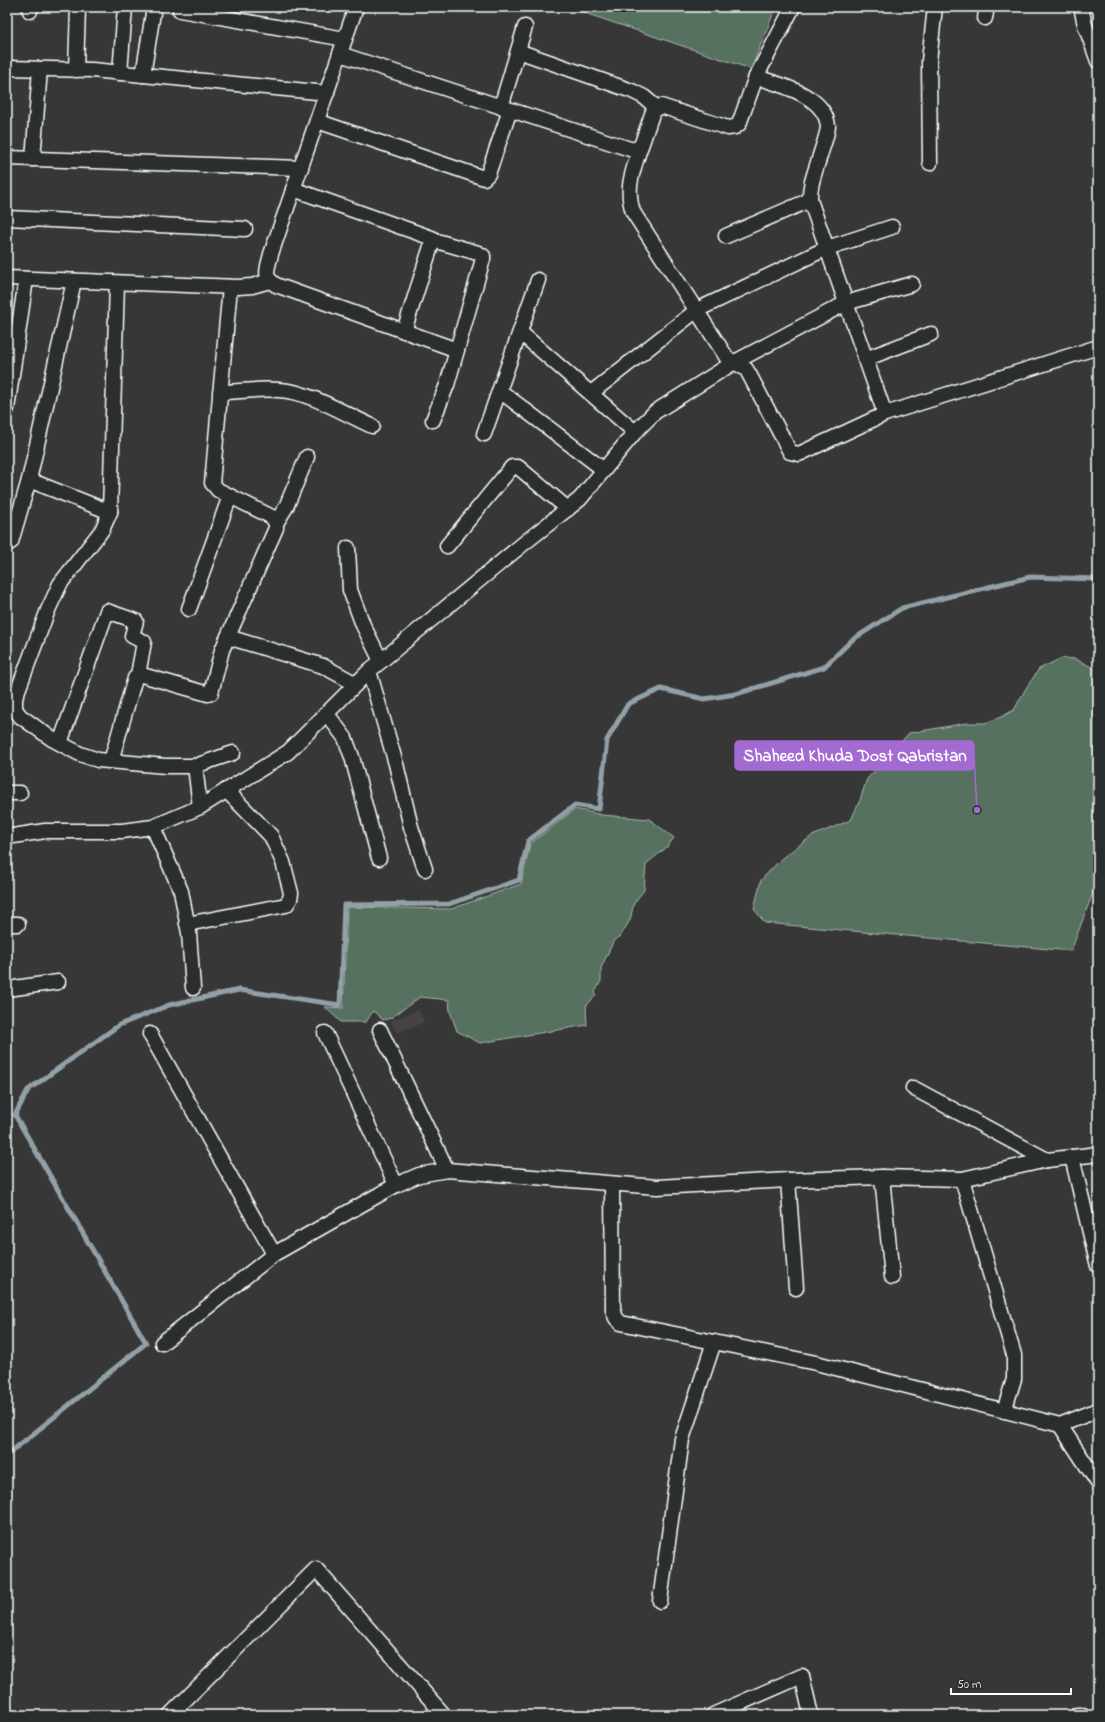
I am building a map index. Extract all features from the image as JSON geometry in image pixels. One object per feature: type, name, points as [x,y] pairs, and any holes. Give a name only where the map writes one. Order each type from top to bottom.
[{"type":"street","points":[[76,70],[78,7]]},
{"type":"street","points":[[120,73],[126,7]]},
{"type":"street","points":[[143,75],[154,7]]},
{"type":"street","points":[[356,7],[271,254],[266,274],[270,281],[276,285],[457,350]]},
{"type":"street","points":[[793,7],[756,77],[739,124],[735,127],[728,128],[661,106],[657,108],[652,113],[640,148],[629,188],[629,200],[633,212],[727,358],[733,363],[746,369],[750,374],[790,452],[799,454],[885,414],[1098,347]]},
{"type":"street","points":[[930,163],[929,62],[935,7]]},
{"type":"street","points":[[1081,7],[1098,61]]},
{"type":"street","points":[[180,10],[345,39]]},
{"type":"street","points":[[317,121],[484,178],[488,174],[506,108],[518,51],[525,27]]},
{"type":"street","points":[[518,51],[632,91],[644,97],[657,108]]},
{"type":"street","points":[[340,54],[633,150],[640,148]]},
{"type":"street","points":[[7,68],[120,73],[327,93]]},
{"type":"street","points":[[33,159],[40,69]]},
{"type":"street","points":[[756,77],[802,93],[814,102],[825,115],[828,127],[813,177],[810,200],[885,414]]},
{"type":"street","points":[[7,158],[301,168]]},
{"type":"street","points":[[293,189],[430,237],[433,240],[483,256],[447,385],[433,420]]},
{"type":"street","points":[[726,236],[810,200]]},
{"type":"street","points":[[7,218],[246,229]]},
{"type":"street","points":[[591,393],[697,310],[827,248],[892,227]]},
{"type":"street","points":[[404,331],[433,240]]},
{"type":"street","points":[[7,278],[230,287],[252,286],[270,281]]},
{"type":"street","points":[[7,409],[26,279]]},
{"type":"street","points":[[484,434],[521,333],[538,280]]},
{"type":"street","points":[[11,542],[29,480],[74,281]]},
{"type":"street","points":[[117,283],[110,512],[102,530],[60,584],[48,610],[15,698],[15,709],[20,716],[60,744],[80,754],[98,760],[195,766],[233,753]]},
{"type":"street","points":[[7,837],[39,832],[122,830],[152,827],[200,807],[288,752],[369,671],[580,499],[635,432],[655,412],[733,363],[846,303],[912,284]]},
{"type":"street","points":[[230,287],[212,483],[218,490],[272,518],[276,522]]},
{"type":"street","points":[[521,333],[635,432]]},
{"type":"street","points":[[865,359],[931,334]]},
{"type":"street","points":[[220,392],[279,390],[294,392],[372,426]]},
{"type":"street","points":[[500,391],[604,470]]},
{"type":"street","points":[[138,675],[208,694],[211,693],[222,650],[276,528],[276,522],[286,507],[307,457]]},
{"type":"street","points":[[447,546],[512,467],[518,467],[568,509]]},
{"type":"street","points":[[29,480],[110,512]]},
{"type":"street","points":[[189,609],[230,496]]},
{"type":"street","points":[[348,548],[350,590],[363,625],[381,661]]},
{"type":"street","points":[[60,744],[107,611],[136,622],[132,636],[144,642],[138,675],[135,678],[111,761]]},
{"type":"street","points":[[228,637],[323,666],[356,684]]},
{"type":"street","points":[[369,671],[396,764],[411,827],[425,869]]},
{"type":"street","points":[[327,714],[345,738],[352,757],[379,858]]},
{"type":"street","points":[[195,766],[200,807]]},
{"type":"street","points":[[187,924],[286,905],[290,899],[291,893],[283,862],[271,836],[226,790]]},
{"type":"street","points":[[152,827],[181,891],[187,924],[193,988]]},
{"type":"street","points":[[7,989],[58,982]]},
{"type":"street","points":[[380,1030],[447,1170]]},
{"type":"street","points":[[324,1033],[396,1185]]},
{"type":"street","points":[[150,1034],[274,1254]]},
{"type":"street","points":[[913,1088],[1047,1160]]},
{"type":"street","points":[[162,1343],[274,1254],[396,1185],[418,1175],[447,1170],[657,1187],[882,1176],[962,1179],[1047,1160],[1098,1154]]},
{"type":"street","points":[[1072,1157],[1098,1266]]},
{"type":"street","points":[[882,1176],[892,1277]]},
{"type":"street","points":[[962,1179],[1014,1355],[1014,1379],[1004,1411]]},
{"type":"street","points":[[788,1180],[796,1288]]},
{"type":"street","points":[[612,1184],[613,1310],[616,1318],[621,1323],[816,1363],[1060,1425],[1098,1410]]},
{"type":"street","points":[[660,1601],[682,1439],[714,1342]]},
{"type":"street","points":[[1060,1425],[1098,1483]]},
{"type":"street","points":[[170,1715],[316,1569],[444,1715]]},
{"type":"street","points":[[713,1715],[802,1676],[811,1715]]},
{"type":"street","points":[[1077,1715],[1083,1715]]},
{"type":"shaded area","points":[[419,1009],[424,1022],[397,1033],[391,1021]]},
{"type":"green space","points":[[567,7],[776,7],[751,69]]},
{"type":"green space","points":[[1062,658],[1075,659],[1098,670],[1098,879],[1071,951],[765,923],[754,909],[761,880],[782,858],[812,836],[851,820],[867,779],[909,733],[967,723],[985,723],[1001,717],[1014,710],[1039,669]]},
{"type":"green space","points":[[575,809],[602,815],[649,819],[674,838],[667,847],[646,864],[644,890],[634,903],[630,920],[620,937],[614,940],[601,968],[601,981],[595,992],[596,995],[586,1006],[587,1025],[480,1043],[457,1031],[450,1011],[449,1000],[420,997],[391,1018],[383,1020],[373,1011],[366,1022],[341,1022],[325,1007],[343,1008],[347,907],[451,909],[521,884],[530,844]]},
{"type":"waterway","points":[[7,1455],[146,1343],[15,1115],[28,1090],[119,1025],[169,1005],[239,990],[340,1005],[344,905],[449,904],[519,880],[528,841],[575,805],[599,809],[607,740],[628,704],[661,689],[704,699],[736,694],[824,667],[852,640],[902,608],[1030,577],[1098,579]]},
{"type":"place","name":"Shaheed Khuda Dost Qabristan","points":[[977,810]]}]
